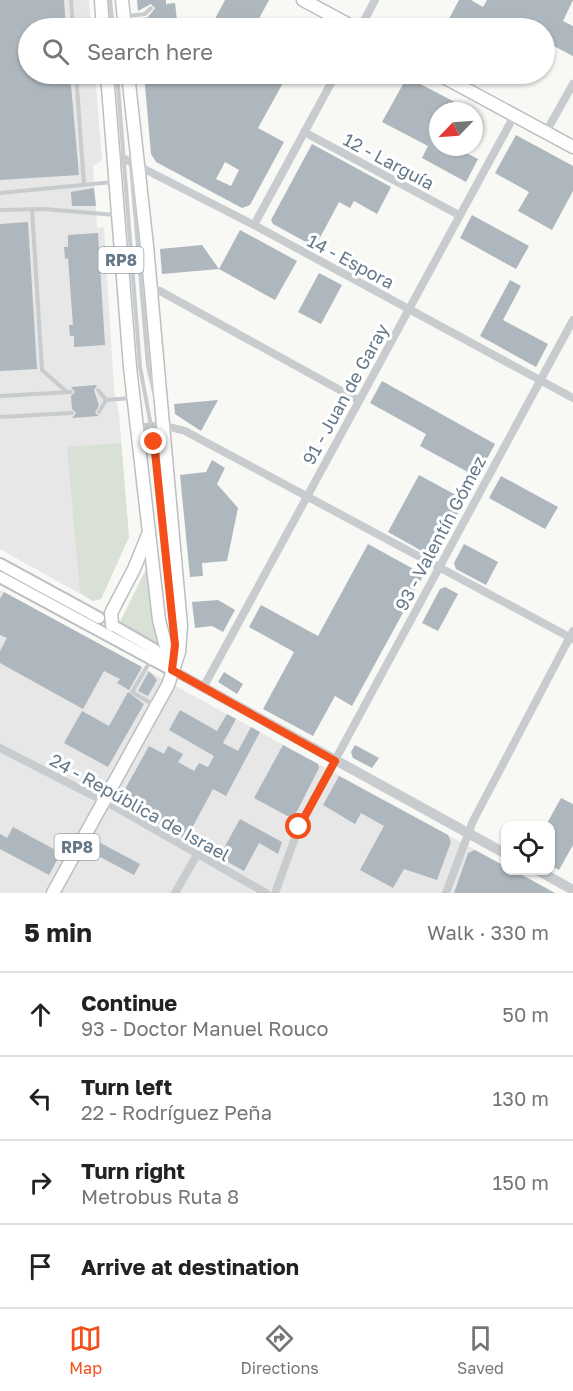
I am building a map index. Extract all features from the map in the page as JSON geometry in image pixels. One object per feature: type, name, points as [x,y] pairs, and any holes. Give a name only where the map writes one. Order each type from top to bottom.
[{"type":"main road","points":[[101,0],[102,18]]},
{"type":"main road","points":[[122,0],[124,18]]},
{"type":"main road","points":[[303,0],[338,18]]},
{"type":"main road","name":"RP8","points":[[109,84],[127,160],[150,288],[149,531],[161,629],[172,670]]},
{"type":"main road","name":"RP8","points":[[52,893],[168,685],[179,652],[181,626],[150,427],[135,397],[117,215],[115,182],[127,160],[131,105],[129,84]]},
{"type":"main road","points":[[456,84],[573,147]]},
{"type":"main road","points":[[111,619],[149,531]]},
{"type":"main road","points":[[0,564],[99,618],[111,619],[154,649],[172,670]]},
{"type":"main road","points":[[0,577],[172,670]]},
{"type":"street","points":[[364,18],[375,0]]},
{"type":"street","points":[[254,225],[330,84]]},
{"type":"street","points":[[546,132],[573,84]]},
{"type":"street","name":"91 - Juan de Garay","points":[[203,688],[514,116]]},
{"type":"street","name":"12 - Larguía","points":[[304,132],[459,215]]},
{"type":"street","name":"14 - Espora","points":[[127,160],[254,225],[573,398]]},
{"type":"street","points":[[150,288],[160,291],[358,400]]},
{"type":"street","name":"93 - Valentín Gómez","points":[[275,893],[299,827],[573,320]]},
{"type":"street","points":[[150,427],[185,431],[572,636],[468,833],[446,893]]},
{"type":"street","points":[[172,670],[501,851]]},
{"type":"street","name":"24 - República de Israel","points":[[1,750],[102,801],[266,893]]},
{"type":"street","points":[[175,893],[197,855]]},
{"type":"street","points":[[546,875],[573,890]]},
{"type":"lane","points":[[71,0],[72,18]]},
{"type":"lane","points":[[110,0],[112,18]]},
{"type":"lane","points":[[136,18],[145,15],[151,8]]},
{"type":"lane","points":[[77,84],[84,185]]},
{"type":"lane","points":[[118,84],[148,366],[150,427]]},
{"type":"lane","points":[[127,160],[140,367],[150,427]]},
{"type":"lane","points":[[0,193],[115,182]]},
{"type":"lane","points":[[0,396],[69,392],[42,370],[32,209]]},
{"type":"lane","points":[[0,210],[32,209],[117,215]]},
{"type":"lane","points":[[98,390],[106,400]]},
{"type":"lane","points":[[106,400],[135,397]]},
{"type":"lane","points":[[99,412],[106,400]]},
{"type":"lane","points":[[0,417],[72,413]]},
{"type":"lane","points":[[151,658],[132,692],[156,706]]},
{"type":"shaded area","points":[[0,0],[89,0],[90,18],[18,18],[18,84],[96,84],[102,160],[93,166],[97,228],[104,227],[114,390],[119,415],[129,537],[101,599],[93,601],[0,549]]},
{"type":"shaded area","points":[[121,443],[129,537],[101,599],[93,601],[80,592],[67,447]]},
{"type":"shaded area","points":[[146,569],[150,571],[158,644],[154,645],[119,624]]},
{"type":"shaded area","points":[[0,590],[501,864],[501,875],[521,875],[555,893],[0,893]]},
{"type":"building","points":[[0,0],[64,0],[65,18],[18,18],[18,84],[71,84],[79,175],[0,180]]},
{"type":"building","points":[[137,0],[166,0],[166,4],[175,3],[177,18],[144,18],[148,17],[155,8],[151,4],[138,11]]},
{"type":"building","points":[[225,0],[269,0],[259,18],[215,18]]},
{"type":"building","points":[[459,0],[471,0],[483,7],[487,0],[573,0],[563,21],[573,26],[573,56],[555,47],[555,18],[449,18]]},
{"type":"building","points":[[145,84],[282,84],[258,128],[284,142],[250,205],[242,208],[156,162],[151,154]],"holes":[[[225,162],[239,170],[231,186],[216,179]]]},
{"type":"building","points":[[403,84],[420,84],[455,102],[429,102],[429,156],[472,156],[478,159],[466,182],[422,158],[428,146],[382,122]]},
{"type":"building","points":[[516,135],[573,166],[573,191],[552,230],[518,211],[529,192],[495,173]]},
{"type":"building","points":[[312,144],[391,187],[377,214],[354,201],[350,208],[339,202],[315,247],[273,224],[271,220]]},
{"type":"building","points":[[94,188],[96,206],[72,206],[71,192]]},
{"type":"building","points":[[472,215],[529,246],[516,269],[460,238]]},
{"type":"building","points":[[28,222],[37,369],[0,371],[0,224]]},
{"type":"building","points":[[240,230],[297,261],[275,300],[219,269]]},
{"type":"building","points":[[98,233],[105,345],[74,347],[74,336],[70,336],[69,325],[73,325],[68,258],[65,259],[64,247],[68,247],[68,235]]},
{"type":"building","points":[[202,245],[219,269],[162,274],[160,249]]},
{"type":"building","points":[[319,273],[342,285],[321,324],[298,312]]},
{"type":"building","points":[[510,280],[521,286],[503,320],[548,344],[536,367],[480,336]]},
{"type":"building","points":[[382,381],[495,444],[477,477],[420,446],[426,434],[370,403]]},
{"type":"building","points":[[97,385],[94,390],[99,405],[95,413],[99,416],[72,418],[76,413],[72,409],[71,396],[75,392],[71,387]]},
{"type":"building","points":[[218,400],[201,431],[175,414],[174,404]]},
{"type":"building","points":[[212,460],[225,468],[217,484],[238,508],[227,561],[202,563],[203,576],[190,577],[180,475],[206,472]]},
{"type":"building","points":[[419,475],[465,500],[436,553],[429,555],[388,532]]},
{"type":"building","points":[[501,476],[558,507],[545,529],[489,498]]},
{"type":"building","points":[[368,544],[419,572],[422,578],[352,706],[335,696],[313,736],[263,709],[294,652],[249,627],[261,605],[318,636]]},
{"type":"building","points":[[464,544],[498,562],[486,585],[456,569],[454,563]]},
{"type":"building","points":[[445,587],[458,594],[438,631],[422,623],[440,589]]},
{"type":"building","points":[[4,592],[142,667],[129,690],[117,683],[120,679],[104,671],[83,709],[0,663],[0,651],[7,638],[0,635],[0,599]]},
{"type":"building","points":[[218,600],[235,610],[223,632],[212,626],[195,628],[192,602]]},
{"type":"building","points":[[149,671],[157,680],[148,696],[138,691]]},
{"type":"building","points":[[224,672],[243,684],[237,694],[218,682]]},
{"type":"building","points":[[128,692],[144,704],[108,767],[64,743],[82,711],[109,726]]},
{"type":"building","points":[[180,710],[217,731],[227,714],[236,719],[223,743],[238,751],[251,727],[260,732],[226,796],[213,789],[186,839],[120,803],[119,800],[149,746],[164,754],[168,746],[183,754],[178,762],[194,771],[199,763],[208,767],[214,756],[169,730]]},
{"type":"building","points":[[283,745],[318,764],[319,768],[293,819],[254,798]]},
{"type":"building","points":[[355,745],[379,758],[372,768],[353,758],[351,752]]},
{"type":"building","points":[[339,776],[448,835],[451,842],[437,880],[404,869],[393,888],[360,870],[384,826],[361,813],[355,824],[323,805]]},
{"type":"building","points":[[561,798],[573,804],[573,845],[559,870],[555,868],[555,821],[548,821]]},
{"type":"building","points":[[240,819],[282,842],[278,854],[259,843],[244,871],[219,857]]},
{"type":"building","points":[[13,827],[61,853],[49,875],[0,849],[0,834],[7,838]]},
{"type":"building","points":[[95,840],[140,864],[134,875],[89,851]]},
{"type":"building","points":[[475,850],[501,864],[501,875],[522,875],[555,893],[454,893],[468,853]]},
{"type":"route","points":[[154,442],[175,645],[172,670],[335,761],[299,827]]}]
